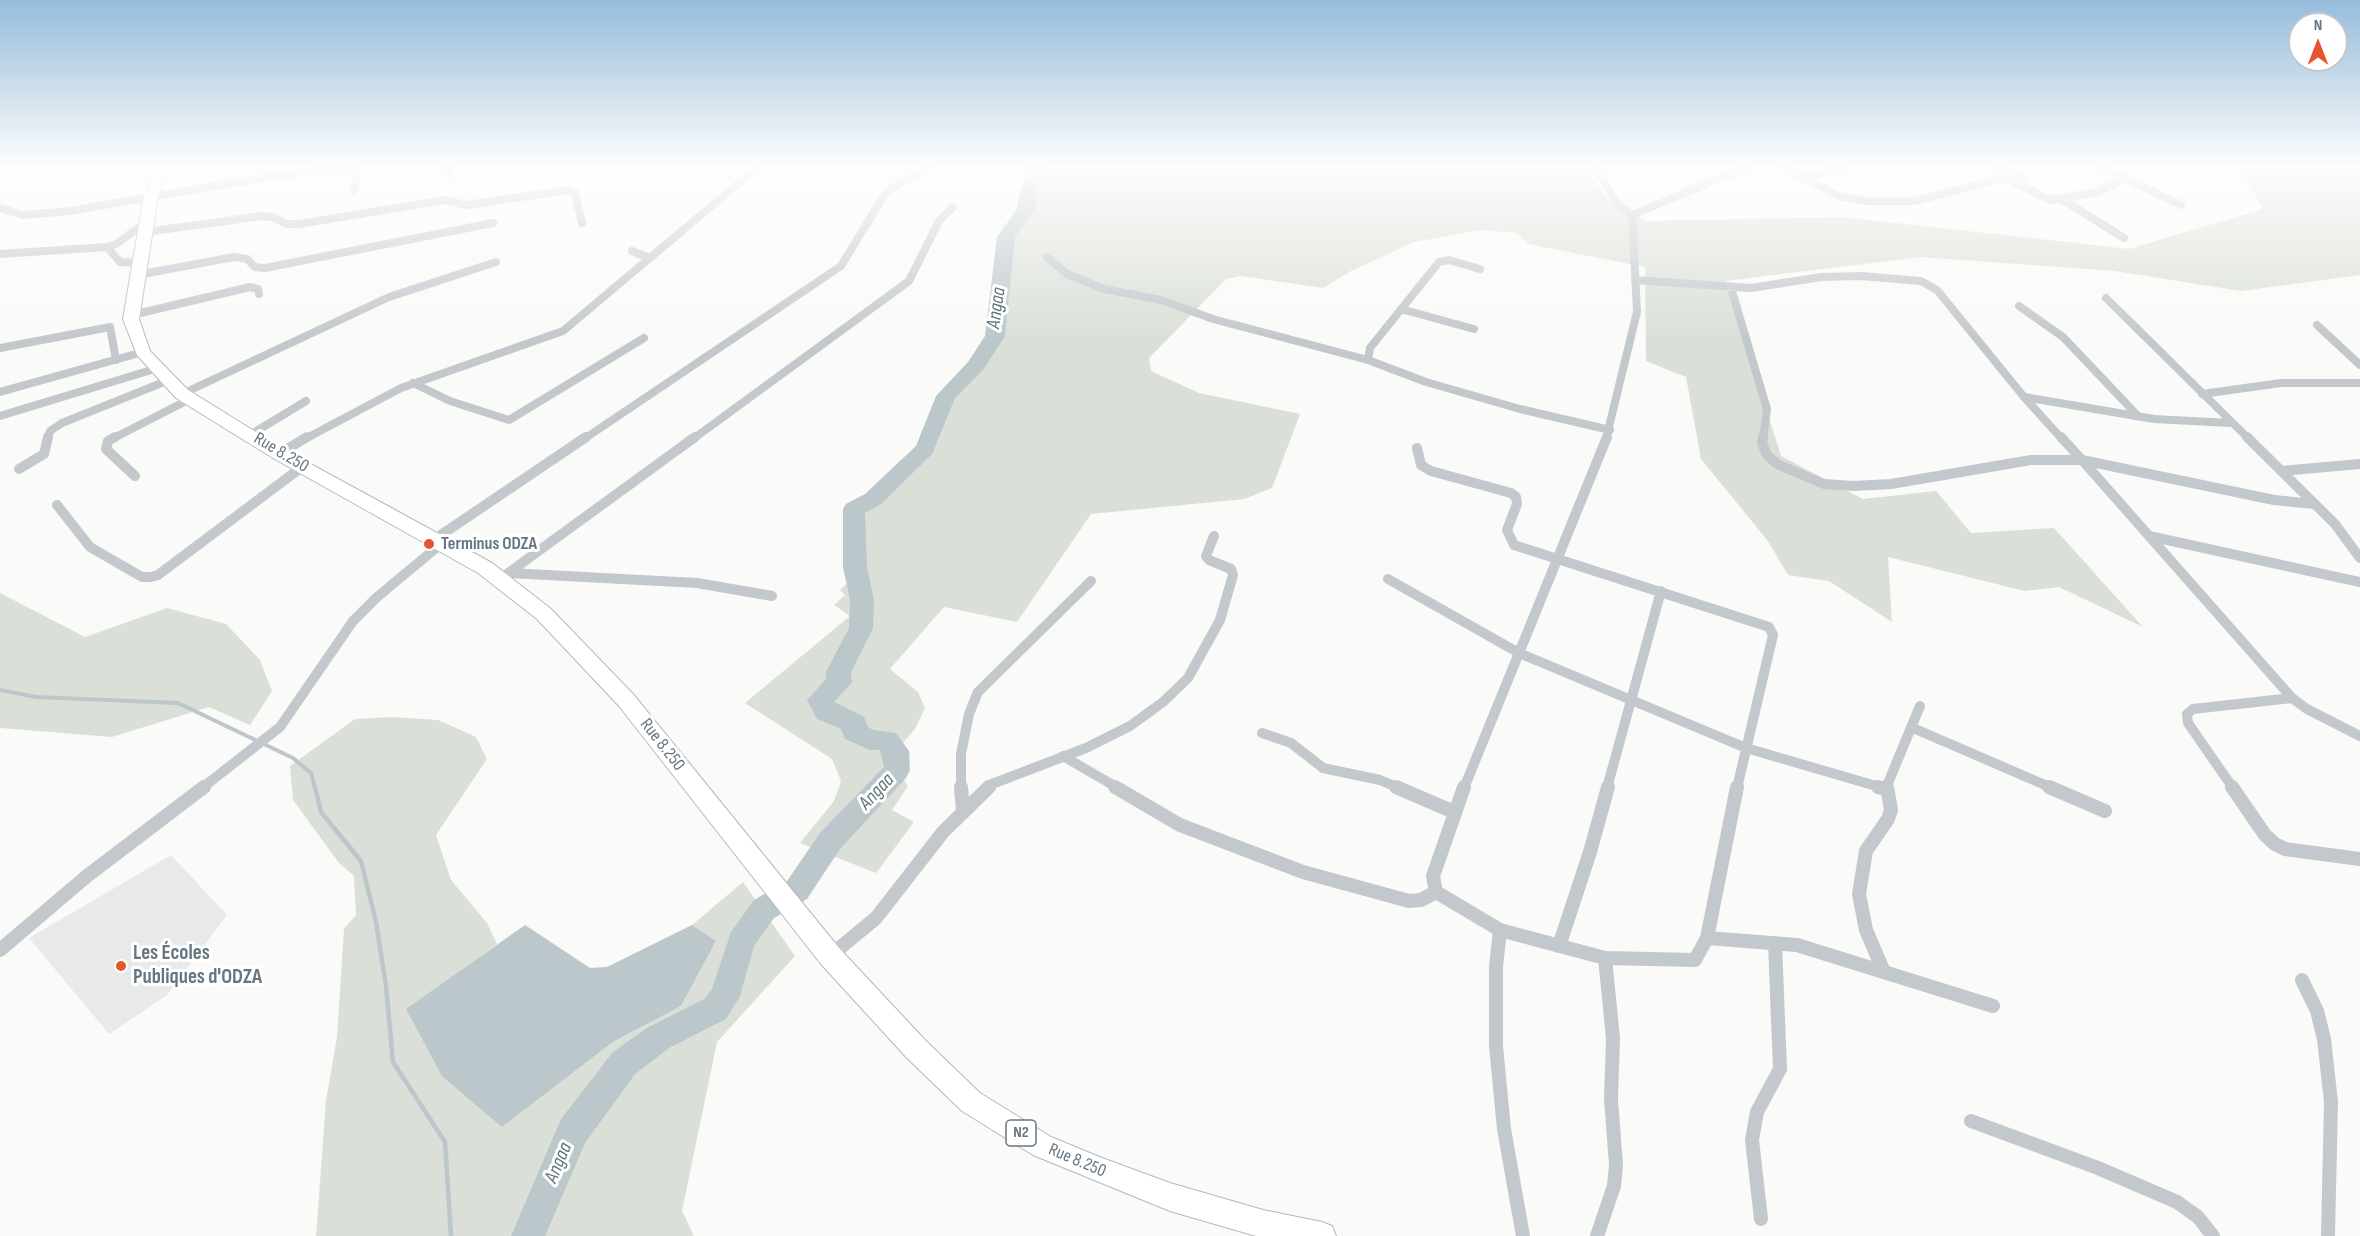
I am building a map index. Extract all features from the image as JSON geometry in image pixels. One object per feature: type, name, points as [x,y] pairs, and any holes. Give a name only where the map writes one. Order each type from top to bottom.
[{"type":"highway","name":"Rue 8.250","points":[[146,224],[132,315],[143,352],[163,374],[186,397],[279,454],[504,576],[544,614],[626,700],[830,956],[916,1049],[971,1102],[1042,1146],[1100,1171],[1261,1230],[1322,1236]]},
{"type":"street","points":[[0,254],[107,247],[145,228],[187,224]]},
{"type":"street","points":[[285,224],[301,224]]},
{"type":"street","points":[[107,247],[120,262],[138,269],[234,257],[247,259],[255,267],[265,268],[490,224]]},
{"type":"street","points":[[279,454],[343,417],[413,383],[562,331],[692,224]]},
{"type":"street","points":[[0,950],[87,876],[280,727],[353,621],[439,541],[841,266],[867,224]]},
{"type":"street","points":[[504,576],[706,426],[909,281],[938,224]]},
{"type":"street","points":[[1418,448],[1421,465],[1431,471],[1516,497],[1517,504],[1508,530],[1509,537],[1515,545],[1526,551],[1559,560],[1661,591],[1769,627],[1772,630],[1773,635],[1746,748],[1707,938],[1695,960],[1605,958],[1500,930],[1477,914],[1436,892],[1432,876],[1455,812],[1559,560],[1610,430],[1637,312],[1632,224]]},
{"type":"street","points":[[2101,224],[2124,238]]},
{"type":"street","points":[[632,251],[650,258]]},
{"type":"street","points":[[1047,257],[1067,274],[1104,289],[1161,300],[1214,318],[1368,360],[1426,382],[1520,409],[1610,430]]},
{"type":"street","points":[[1368,360],[1370,348],[1439,262],[1449,260],[1480,269]]},
{"type":"street","points":[[135,476],[106,449],[108,441],[186,397],[389,297],[496,262]]},
{"type":"street","points":[[1635,280],[1751,288],[1821,277],[1861,276],[1922,281],[1938,290],[2024,397],[2292,698],[2307,709],[2360,736]]},
{"type":"street","points":[[132,315],[250,287],[258,289],[259,294]]},
{"type":"street","points":[[1731,288],[1767,409],[1762,443],[1767,455],[1777,464],[1824,484],[1853,486],[1891,484],[2031,460],[2082,460],[2274,500],[2314,504]]},
{"type":"street","points":[[2106,298],[2314,504],[2350,541],[2360,558]]},
{"type":"street","points":[[2019,306],[2063,337],[2138,416]]},
{"type":"street","points":[[1401,309],[1474,330]]},
{"type":"street","points":[[2317,325],[2360,365]]},
{"type":"street","points":[[0,348],[110,327],[117,360]]},
{"type":"street","points":[[413,383],[450,401],[509,420],[516,418],[644,338]]},
{"type":"street","points":[[0,392],[143,352]]},
{"type":"street","points":[[0,416],[163,374]]},
{"type":"street","points":[[19,469],[44,454],[50,431],[62,423],[163,374]]},
{"type":"street","points":[[2202,394],[2281,383],[2360,382]]},
{"type":"street","points":[[2024,397],[2138,416],[2197,423],[2230,423]]},
{"type":"street","points":[[250,435],[306,401]]},
{"type":"street","points":[[2281,471],[2360,464]]},
{"type":"street","points":[[57,505],[90,548],[142,577],[151,577],[158,575],[303,467]]},
{"type":"street","points":[[830,956],[876,918],[909,873],[963,810],[992,784],[1086,748],[1130,726],[1163,702],[1188,678],[1220,620],[1233,575],[1231,569],[1209,560],[1206,556],[1214,536]]},
{"type":"street","points":[[2149,536],[2360,582]]},
{"type":"street","points":[[504,576],[697,583],[772,596]]},
{"type":"street","points":[[1388,579],[1519,653],[1746,748],[1887,789]]},
{"type":"street","points":[[963,810],[960,781],[962,754],[969,714],[978,692],[1091,580]]},
{"type":"street","points":[[1559,946],[1590,852],[1661,591]]},
{"type":"street","points":[[2292,698],[2193,709],[2187,714],[2188,723],[2265,835],[2275,844],[2285,849],[2360,859]]},
{"type":"street","points":[[1884,972],[1866,930],[1859,894],[1866,851],[1880,827],[1888,819],[1891,810],[1887,789],[1920,706]]},
{"type":"street","points":[[1913,728],[2105,811]]},
{"type":"street","points":[[1262,733],[1291,743],[1298,751],[1323,768],[1380,780],[1455,812]]},
{"type":"street","points":[[1063,756],[1180,825],[1292,868],[1409,901],[1421,900],[1436,892]]},
{"type":"street","points":[[1500,930],[1496,967],[1496,1046],[1504,1129],[1522,1236]]},
{"type":"street","points":[[1707,938],[1797,945],[1993,1006]]},
{"type":"street","points":[[1761,1219],[1752,1140],[1757,1112],[1780,1069],[1775,944]]},
{"type":"street","points":[[1597,1236],[1614,1186],[1616,1165],[1611,1099],[1613,1038],[1605,958]]},
{"type":"street","points":[[2302,980],[2320,1021],[2331,1102],[2328,1236]]},
{"type":"street","points":[[1971,1120],[2098,1168],[2177,1202],[2198,1217],[2213,1236]]},
{"type":"shaded area","points":[[1016,224],[1903,224],[2129,249],[2214,224],[2360,224],[2360,275],[2241,291],[2115,271],[1921,257],[1725,281],[1781,456],[1863,499],[1936,491],[1971,533],[2054,528],[2143,627],[2059,587],[2025,591],[1888,557],[1892,622],[1829,581],[1788,575],[1768,541],[1701,459],[1686,377],[1646,361],[1645,267],[1528,244],[1517,233],[1481,230],[1414,242],[1349,272],[1323,288],[1241,276],[1226,279],[1149,358],[1151,371],[1199,393],[1300,414],[1272,488],[1244,499],[1091,514],[1017,622],[944,607],[890,669],[918,692],[925,708],[915,729],[896,751],[897,770],[908,786],[892,810],[914,822],[876,873],[800,843],[834,801],[841,781],[832,759],[745,703],[850,616],[834,605],[845,595],[840,590],[853,578],[854,509],[873,499],[925,449],[946,396],[976,366],[995,336],[1006,237]]},
{"type":"shaded area","points":[[0,593],[85,637],[167,608],[226,624],[260,660],[272,691],[250,725],[209,707],[112,737],[0,728]]},
{"type":"shaded area","points":[[392,717],[438,720],[476,737],[487,759],[436,835],[451,880],[487,923],[497,944],[407,1010],[502,1127],[613,1042],[681,1006],[716,941],[692,925],[743,882],[795,956],[717,1042],[682,1211],[694,1236],[316,1236],[326,1101],[337,1037],[344,929],[356,915],[354,876],[339,863],[293,800],[290,766],[355,719]]},
{"type":"shaded area","name":"Les Écoles Publiques d'ODZA","points":[[171,855],[227,915],[167,995],[109,1034],[29,938]]},
{"type":"shaded area","points":[[525,925],[590,968],[607,967],[692,925],[716,941],[681,1006],[613,1042],[502,1127],[442,1076],[406,1009]]},
{"type":"waterway","name":"Angaa","points":[[528,1236],[573,1131],[624,1063],[658,1038],[715,1009],[725,996],[741,941],[764,909],[797,890],[830,841],[897,770],[896,751],[887,740],[870,740],[854,732],[855,724],[826,712],[820,700],[839,682],[838,672],[861,628],[862,600],[855,567],[854,509],[873,499],[925,449],[946,396],[976,366],[995,336],[1006,237],[1016,224]]},
{"type":"waterway","points":[[0,690],[36,697],[178,703],[293,758],[311,773],[315,788]]},
{"type":"waterway","points":[[315,787],[321,812],[361,861],[376,922],[386,986],[393,1062],[445,1142],[451,1236]]},
{"type":"place","name":"Terminus ODZA","points":[[429,544]]},
{"type":"place","name":"Les Écoles Publiques d'ODZA","points":[[121,966]]}]
